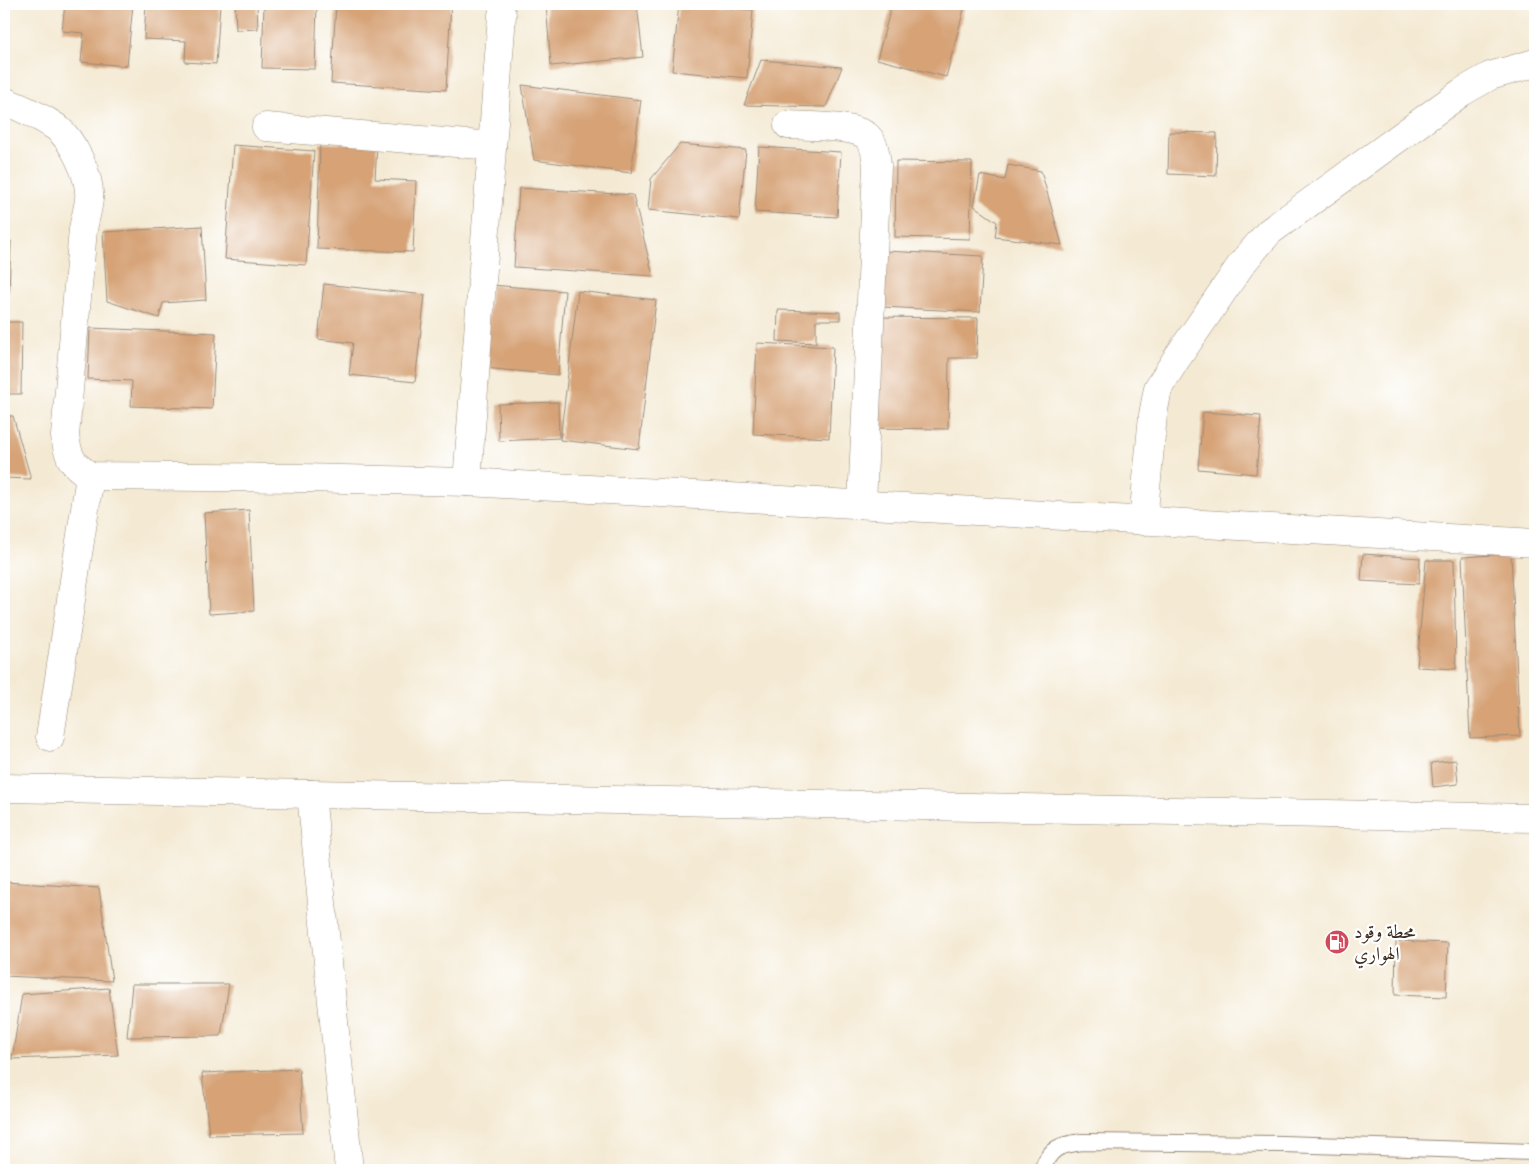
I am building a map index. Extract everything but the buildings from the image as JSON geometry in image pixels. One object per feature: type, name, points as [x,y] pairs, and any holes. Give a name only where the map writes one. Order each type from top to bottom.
[{"type":"street","points":[[467,482],[502,15]]},
{"type":"street","points":[[1143,520],[1158,388],[1238,270],[1262,239],[1296,212],[1462,92],[1490,76],[1535,63]]},
{"type":"street","points":[[4,102],[30,111],[58,128],[75,151],[86,173],[89,198],[83,229],[65,436],[67,451],[76,466],[90,476],[467,482],[1535,543]]},
{"type":"street","points":[[788,125],[856,130],[869,137],[875,149],[877,166],[862,504]]},
{"type":"street","points":[[266,127],[492,146]]},
{"type":"street","points":[[50,737],[90,476]]},
{"type":"street","points":[[4,788],[1535,818]]},
{"type":"street","points":[[312,794],[349,1170]]},
{"type":"lane","points":[[1042,1170],[1046,1158],[1054,1149],[1067,1144],[1082,1142],[1283,1144],[1535,1152]]},
{"type":"place","name":"محطة وقود الهواري","points":[[1337,942]]}]
